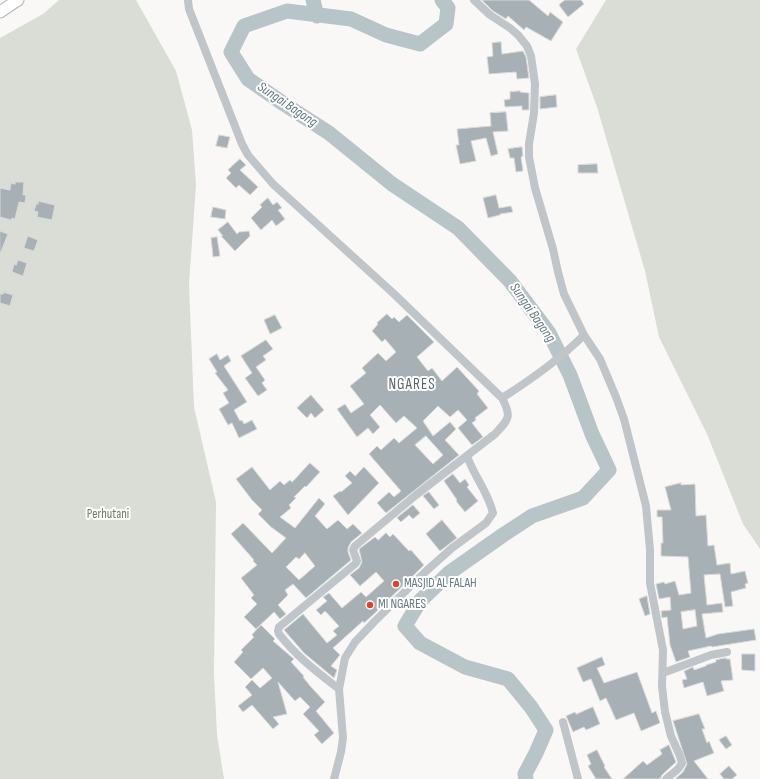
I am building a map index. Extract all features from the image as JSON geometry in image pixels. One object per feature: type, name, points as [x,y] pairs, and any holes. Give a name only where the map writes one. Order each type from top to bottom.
[{"type":"main road","points":[[0,12],[18,0]]},
{"type":"street","points":[[188,0],[189,9],[242,144],[248,155],[273,184],[399,299],[502,398],[508,410],[506,422],[495,434],[416,495],[355,546],[353,550],[357,561],[355,564],[279,627],[279,634],[294,652],[339,688]]},
{"type":"street","points":[[474,0],[490,16],[510,28],[518,35],[527,46],[531,56],[535,84],[534,112],[529,144],[529,157],[535,188],[553,249],[564,294],[584,335],[600,359],[624,419],[646,506],[650,550],[650,583],[663,650],[662,686],[665,712],[682,763],[678,769],[666,779]]},
{"type":"street","points":[[502,398],[534,377],[574,345],[584,335]]},
{"type":"street","points":[[334,779],[342,752],[344,738],[339,688],[345,658],[355,642],[375,621],[452,548],[486,523],[493,514],[491,502],[471,466],[468,456]]},
{"type":"street","points":[[663,673],[727,652]]},
{"type":"street","points":[[563,722],[578,779]]},
{"type":"green space","name":"Perhutani","points":[[59,0],[136,0],[176,71],[192,130],[196,185],[189,285],[194,407],[216,502],[214,674],[217,735],[224,779],[0,779],[0,38],[43,14]]},
{"type":"green space","points":[[606,0],[760,0],[760,549],[743,524],[707,434],[659,337],[645,271],[597,107],[576,49]]},
{"type":"building","points":[[482,0],[529,0],[548,16],[550,12],[563,22],[551,41],[526,27],[524,30],[508,16],[506,19],[493,11]]},
{"type":"building","points":[[565,0],[581,0],[584,4],[568,17],[559,5]]},
{"type":"building","points":[[501,42],[502,54],[523,51],[526,57],[529,78],[517,79],[516,72],[489,74],[487,57],[493,56],[492,43]]},
{"type":"building","points":[[520,91],[529,93],[529,110],[522,110],[522,106],[505,107],[504,100],[510,99],[510,92]]},
{"type":"building","points":[[556,95],[557,107],[540,109],[540,97]]},
{"type":"building","points":[[506,112],[508,131],[493,132],[498,154],[491,156],[486,138],[471,141],[476,161],[460,164],[456,145],[459,145],[457,129],[491,126],[490,113]]},
{"type":"building","points":[[219,135],[230,137],[227,148],[216,146]]},
{"type":"building","points":[[522,147],[523,156],[521,157],[523,171],[516,172],[514,158],[510,158],[508,149]]},
{"type":"building","points":[[240,159],[246,165],[240,170],[258,187],[250,195],[239,185],[236,188],[226,178],[231,173],[228,170]]},
{"type":"building","points":[[597,164],[598,173],[578,173],[578,165]]},
{"type":"building","points":[[15,182],[24,182],[23,195],[26,195],[25,203],[19,202],[15,219],[12,218],[11,220],[0,217],[0,188],[10,190],[11,183],[15,184]]},
{"type":"building","points":[[496,195],[499,208],[511,206],[513,212],[488,218],[483,198]]},
{"type":"building","points":[[268,198],[273,205],[277,202],[282,208],[278,210],[285,219],[276,226],[272,220],[261,230],[251,218],[262,207],[260,205]]},
{"type":"building","points":[[38,201],[55,205],[52,220],[37,217],[38,212],[34,211]]},
{"type":"building","points":[[213,207],[226,210],[225,219],[211,217]]},
{"type":"building","points":[[228,222],[237,234],[239,232],[249,231],[250,236],[235,251],[221,236],[223,236],[218,230]]},
{"type":"building","points":[[0,231],[8,234],[0,254]]},
{"type":"building","points":[[28,236],[38,240],[34,251],[24,248]]},
{"type":"building","points":[[217,237],[220,256],[213,257],[211,238]]},
{"type":"building","points":[[18,260],[27,263],[23,276],[12,272],[14,264],[16,265]]},
{"type":"building","points":[[3,292],[13,295],[10,306],[0,303],[0,294],[3,294]]},
{"type":"building","points":[[387,314],[392,319],[394,317],[399,322],[407,315],[434,342],[417,357],[428,371],[432,368],[442,381],[457,367],[479,391],[477,394],[488,408],[475,418],[476,420],[472,423],[483,437],[472,445],[458,428],[467,420],[458,410],[450,417],[438,406],[423,421],[433,436],[450,422],[456,429],[445,440],[459,455],[386,513],[377,503],[389,492],[394,497],[401,491],[369,454],[377,446],[381,450],[394,438],[399,443],[417,428],[404,416],[396,423],[380,405],[370,415],[380,427],[373,434],[368,428],[357,437],[337,409],[345,404],[351,413],[364,404],[350,386],[366,373],[362,368],[378,353],[386,361],[396,352],[385,339],[382,342],[372,331],[378,324],[377,323]],"holes":[[[426,436],[443,455],[433,464],[415,445]]]},
{"type":"building","points":[[275,315],[282,328],[270,334],[264,320]]},
{"type":"building","points":[[266,340],[273,349],[263,356],[266,360],[256,367],[265,380],[262,383],[267,390],[258,396],[245,378],[252,373],[241,356]]},
{"type":"building","points":[[217,354],[220,360],[228,355],[231,361],[224,366],[247,402],[234,410],[240,421],[242,420],[244,424],[252,420],[257,429],[239,438],[232,423],[228,425],[219,409],[229,403],[223,393],[228,390],[215,373],[217,372],[209,359]]},
{"type":"building","points":[[311,395],[324,410],[315,418],[311,413],[307,418],[297,408]]},
{"type":"building","points":[[310,463],[320,472],[294,497],[296,498],[289,505],[291,508],[280,517],[295,528],[319,498],[325,504],[315,516],[327,529],[338,520],[347,529],[353,524],[362,533],[351,542],[348,548],[351,560],[306,598],[293,584],[285,590],[288,595],[278,605],[286,614],[280,619],[274,612],[256,629],[244,617],[257,604],[251,598],[254,595],[241,578],[257,565],[231,534],[243,523],[272,553],[286,538],[271,527],[258,514],[262,510],[252,500],[236,479],[252,467],[270,490],[280,481],[284,485],[290,480],[292,482]],"holes":[[[305,553],[315,566],[299,580],[286,567],[296,557],[299,559]]]},
{"type":"building","points":[[364,467],[379,483],[348,515],[333,496],[340,491],[341,492],[352,483],[345,476],[350,471],[355,476]]},
{"type":"building","points":[[453,474],[460,483],[465,479],[469,485],[467,487],[478,501],[465,512],[456,501],[457,500],[444,481]]},
{"type":"building","points":[[681,483],[681,485],[695,484],[696,516],[706,515],[708,546],[714,545],[717,565],[730,563],[731,574],[745,571],[748,583],[745,584],[746,588],[731,592],[733,606],[725,607],[720,574],[704,575],[707,605],[722,603],[723,612],[702,614],[706,638],[718,634],[754,629],[756,640],[711,646],[688,651],[690,657],[676,662],[670,645],[667,617],[662,618],[661,611],[671,610],[670,597],[659,599],[656,584],[664,582],[665,584],[675,581],[679,595],[691,593],[688,557],[661,556],[661,543],[663,543],[662,517],[657,517],[657,510],[671,510],[665,487]],"holes":[[[695,610],[697,626],[683,629],[681,612]]]},
{"type":"building","points":[[429,492],[439,505],[434,509],[423,496]]},
{"type":"building","points":[[413,505],[420,513],[413,519],[409,515],[401,522],[397,518]]},
{"type":"building","points":[[442,520],[457,538],[440,551],[426,534]]},
{"type":"building","points":[[386,533],[390,537],[393,534],[409,551],[411,550],[424,565],[374,614],[364,623],[363,621],[333,648],[340,655],[331,666],[337,670],[334,678],[304,653],[284,630],[303,614],[327,643],[337,635],[333,631],[339,626],[325,611],[321,615],[316,610],[327,601],[323,597],[329,593],[342,608],[361,592],[366,597],[384,581],[376,572],[360,586],[350,575],[359,568],[362,562],[359,549],[375,537],[378,540]]},
{"type":"building","points":[[647,596],[650,614],[645,616],[639,599]]},
{"type":"building","points":[[261,625],[275,639],[273,641],[294,659],[291,662],[325,702],[316,711],[334,733],[322,744],[314,735],[319,731],[303,714],[310,707],[300,697],[295,701],[278,682],[287,714],[273,717],[279,724],[273,729],[252,705],[243,712],[238,706],[252,695],[245,687],[252,680],[260,688],[272,678],[263,668],[251,679],[234,662],[243,652],[241,650],[254,637],[252,635]]},
{"type":"building","points":[[742,654],[755,654],[755,671],[742,670]]},
{"type":"building","points":[[602,657],[605,665],[597,668],[604,683],[637,672],[652,713],[656,711],[660,723],[641,731],[634,713],[616,720],[606,698],[600,701],[591,679],[583,682],[577,668]]},
{"type":"building","points":[[726,658],[730,659],[733,680],[721,681],[724,691],[707,696],[703,682],[684,688],[682,680],[687,679],[684,671],[693,667],[694,670],[716,662],[716,660]]},
{"type":"building","points":[[593,707],[600,724],[586,730],[584,727],[573,732],[566,716],[575,712],[576,714]]},
{"type":"building","points":[[699,714],[705,729],[702,729],[707,743],[709,741],[714,753],[694,761],[708,779],[675,779],[683,772],[687,764],[673,721]]},
{"type":"building","points":[[726,736],[732,745],[726,749],[719,740]]},
{"type":"building","points":[[669,745],[676,762],[662,775],[660,779],[623,779],[643,761],[647,765],[662,754],[660,750]]},
{"type":"building","points":[[597,750],[605,766],[604,767],[612,779],[596,779],[588,766],[591,764],[587,755]]},
{"type":"building","points":[[729,766],[737,775],[732,779],[724,779],[720,774]]},
{"type":"waterway","points":[[313,0],[317,16]]},
{"type":"waterway","name":"Sungai Bagong","points":[[442,0],[448,8],[446,24],[420,44],[386,35],[351,19],[287,11],[244,26],[231,52],[248,79],[329,133],[392,184],[458,228],[510,281],[549,333],[570,375],[592,434],[609,470],[583,498],[532,516],[449,573],[420,601],[405,626],[420,643],[465,667],[508,679],[531,707],[546,730],[525,774],[526,779]]},
{"type":"place","name":"MASJID AL FALAH","points":[[396,584]]},
{"type":"place","name":"MI NGARES","points":[[370,605]]},
{"type":"district","name":"NGARES","points":[[412,385]]}]
